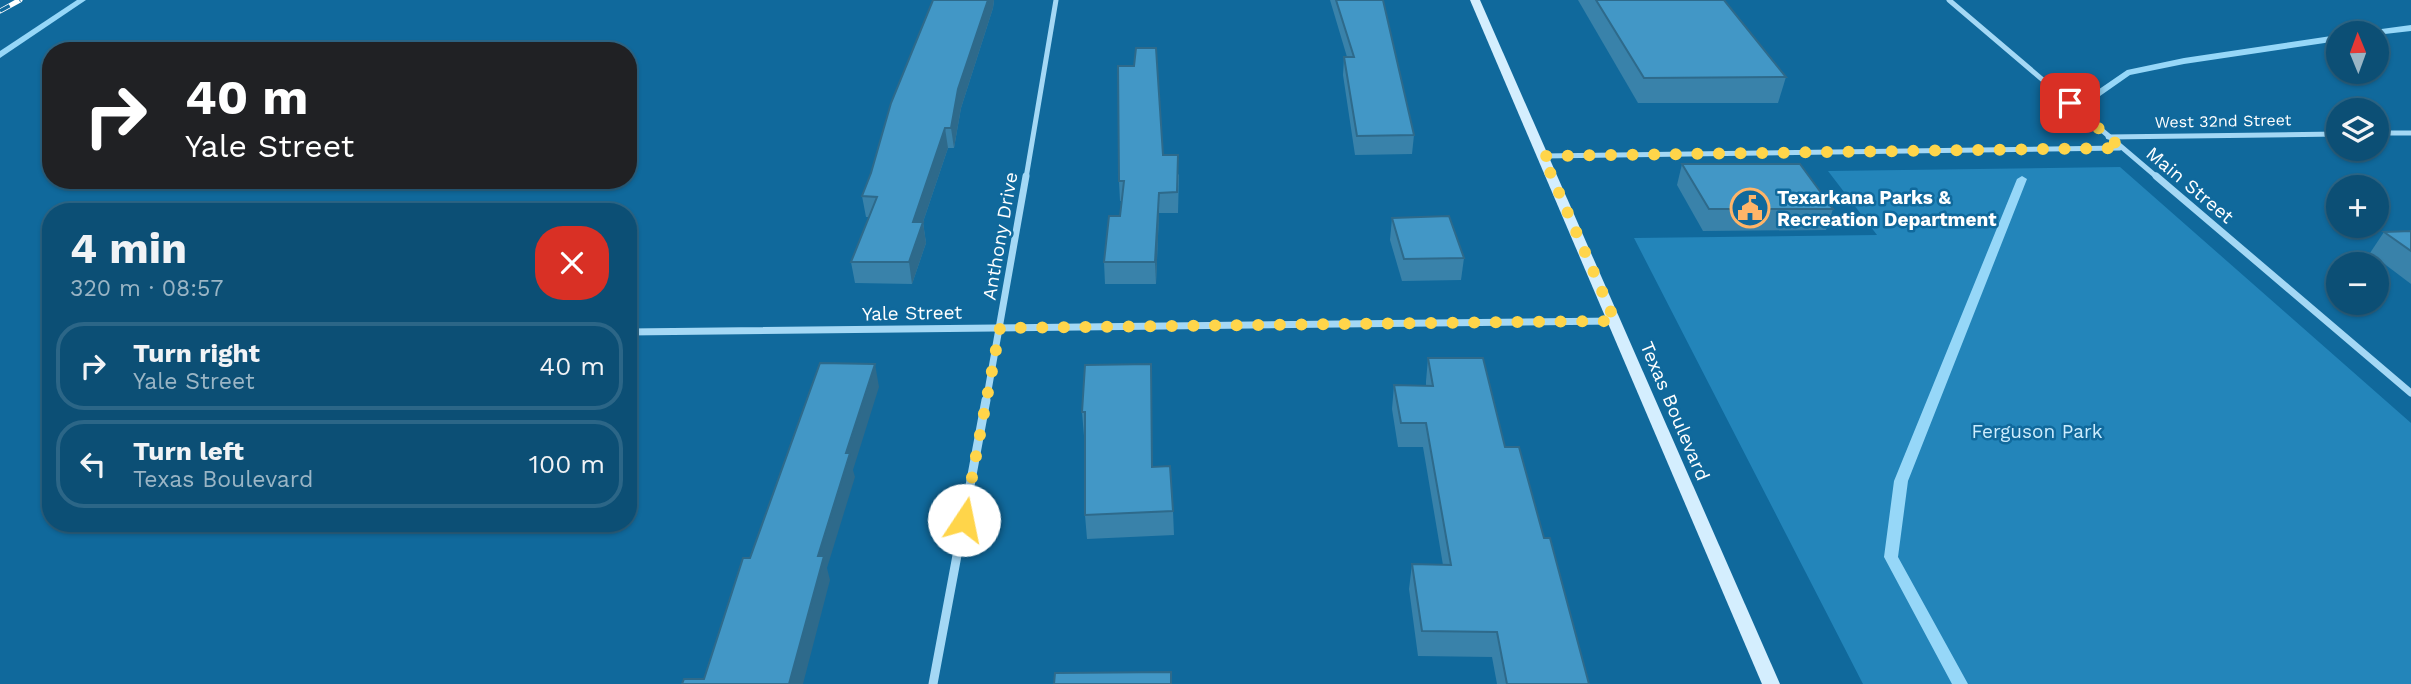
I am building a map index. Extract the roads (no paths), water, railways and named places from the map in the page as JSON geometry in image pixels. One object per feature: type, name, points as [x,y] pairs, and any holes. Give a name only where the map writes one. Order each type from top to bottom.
[{"type":"main road","name":"Texas Boulevard","points":[[1475,0],[1771,684]]},
{"type":"street","name":"Anthony Drive","points":[[933,684],[1000,328],[1056,0]]},
{"type":"street","name":"Main Street","points":[[1950,0],[2411,393]]},
{"type":"street","points":[[2389,133],[2411,133]]},
{"type":"street","name":"West 32nd Street","points":[[2108,136],[2326,134]]},
{"type":"street","points":[[1543,156],[2121,148]]},
{"type":"street","name":"Yale Street","points":[[637,332],[1615,321]]},
{"type":"waterway","points":[[0,55],[82,0]]},
{"type":"waterway","points":[[2389,31],[2411,28]]},
{"type":"waterway","points":[[2097,94],[2127,73],[2184,61],[2326,40]]},
{"type":"waterway","points":[[1960,684],[1891,557],[1901,481],[2022,179]]},
{"type":"railway","points":[[0,11],[20,0]]},
{"type":"place","name":"Texarkana Parks & Recreation Department","points":[[1750,208]]},
{"type":"park label","name":"Ferguson Park","points":[[2037,431]]}]
